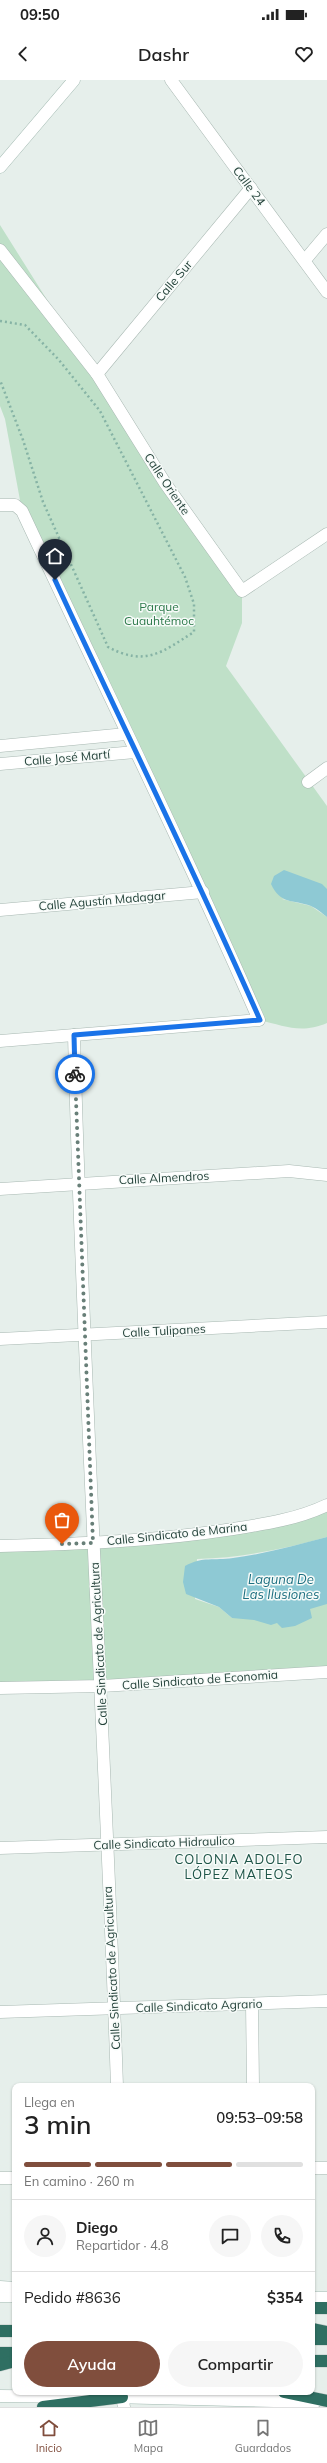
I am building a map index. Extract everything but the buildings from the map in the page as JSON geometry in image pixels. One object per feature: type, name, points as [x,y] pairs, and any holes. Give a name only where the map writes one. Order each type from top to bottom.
[{"type":"highway","points":[[315,2308],[327,2308]]},
{"type":"highway","points":[[315,2330],[327,2332]]},
{"type":"highway","points":[[0,2331],[12,2331]]},
{"type":"highway","points":[[315,2339],[327,2339]]},
{"type":"highway","points":[[0,2353],[12,2353]]},
{"type":"highway","points":[[315,2361],[327,2361]]},
{"type":"highway","points":[[0,2365],[12,2362]]},
{"type":"highway","points":[[298,2395],[327,2401]]},
{"type":"highway","points":[[43,2407],[123,2402]]},
{"type":"street","points":[[0,167],[74,80]]},
{"type":"street","name":"Calle 24","points":[[171,80],[305,260],[327,292]]},
{"type":"street","name":"Calle Sur","points":[[97,374],[251,188]]},
{"type":"street","points":[[305,260],[327,234]]},
{"type":"street","name":"Calle Oriente","points":[[0,250],[97,374],[165,483],[242,591],[327,534]]},
{"type":"street","points":[[0,505],[15,505],[22,511],[126,734],[204,892],[260,1020],[0,1041]]},
{"type":"street","name":"Calle José Martí","points":[[0,746],[126,734]]},
{"type":"street","name":"Calle José Martí","points":[[0,764],[135,752]]},
{"type":"street","points":[[308,782],[327,768]]},
{"type":"street","name":"Calle Agustín Madagar","points":[[0,910],[204,892]]},
{"type":"street","name":"Calle Sindicato de Agricultura","points":[[74,1035],[84,1335],[93,1543],[102,1686],[117,2083]]},
{"type":"street","name":"Calle Almendros","points":[[0,1189],[289,1171],[327,1175]]},
{"type":"street","name":"Calle Tulipanes","points":[[0,1339],[327,1322]]},
{"type":"street","name":"Calle Sindicato de Marina","points":[[0,1546],[146,1540],[244,1527],[301,1515],[327,1505]]},
{"type":"street","name":"Calle Sindicato de Economia","points":[[0,1688],[102,1686],[327,1672]]},
{"type":"street","name":"Calle Sindicato Hidraulico","points":[[0,1848],[107,1846],[327,1837]]},
{"type":"street","name":"Calle Sindicato Agrario","points":[[0,2012],[327,2001]]},
{"type":"street","points":[[252,2004],[253,2083]]},
{"type":"street","points":[[315,2168],[327,2168]]},
{"type":"street","points":[[0,2178],[12,2178]]},
{"type":"street","points":[[0,2287],[12,2288]]},
{"type":"street","points":[[0,2295],[12,2294]]},
{"type":"street","points":[[315,2298],[327,2298]]},
{"type":"street","points":[[0,2388],[12,2389]]},
{"type":"street","points":[[72,2395],[123,2402]]},
{"type":"street","points":[[0,2396],[123,2402],[327,2401]]},
{"type":"path","points":[[0,321],[25,325],[58,360],[100,411],[185,577],[194,604],[194,632],[159,654],[127,657],[108,647],[42,502],[23,440],[0,380]]},
{"type":"green space","name":"Parque Cuauhtémoc","points":[[0,225],[115,408],[242,591],[242,623],[226,666],[327,806],[327,889],[282,899],[311,906],[327,917],[327,1023],[309,1028],[293,1028],[259,1020],[22,511],[5,419],[0,406]]},
{"type":"green space","points":[[327,1505],[327,1537],[263,1552],[230,1557],[197,1559],[195,1599],[219,1607],[232,1618],[327,1603],[327,1672],[0,1688],[0,1546],[199,1534]]},
{"type":"water","points":[[284,870],[322,884],[327,889],[327,917],[311,906],[283,898],[275,891],[271,884],[274,876]]},
{"type":"water","name":"Laguna De Las Ilusiones","points":[[327,1537],[327,1604],[310,1609],[312,1618],[295,1626],[282,1628],[277,1623],[271,1625],[254,1620],[232,1618],[219,1607],[186,1594],[183,1582],[185,1566],[191,1563],[203,1560],[226,1559],[257,1554]]},
{"type":"way so far","points":[[62,1544],[93,1543],[78,1184],[75,1074]]},
{"type":"district","name":"COLONIA ADOLFO LÓPEZ MATEOS","points":[[239,1866]]},
{"type":"route","points":[[55,580],[135,752],[204,892],[260,1020],[74,1035],[75,1074]]}]
